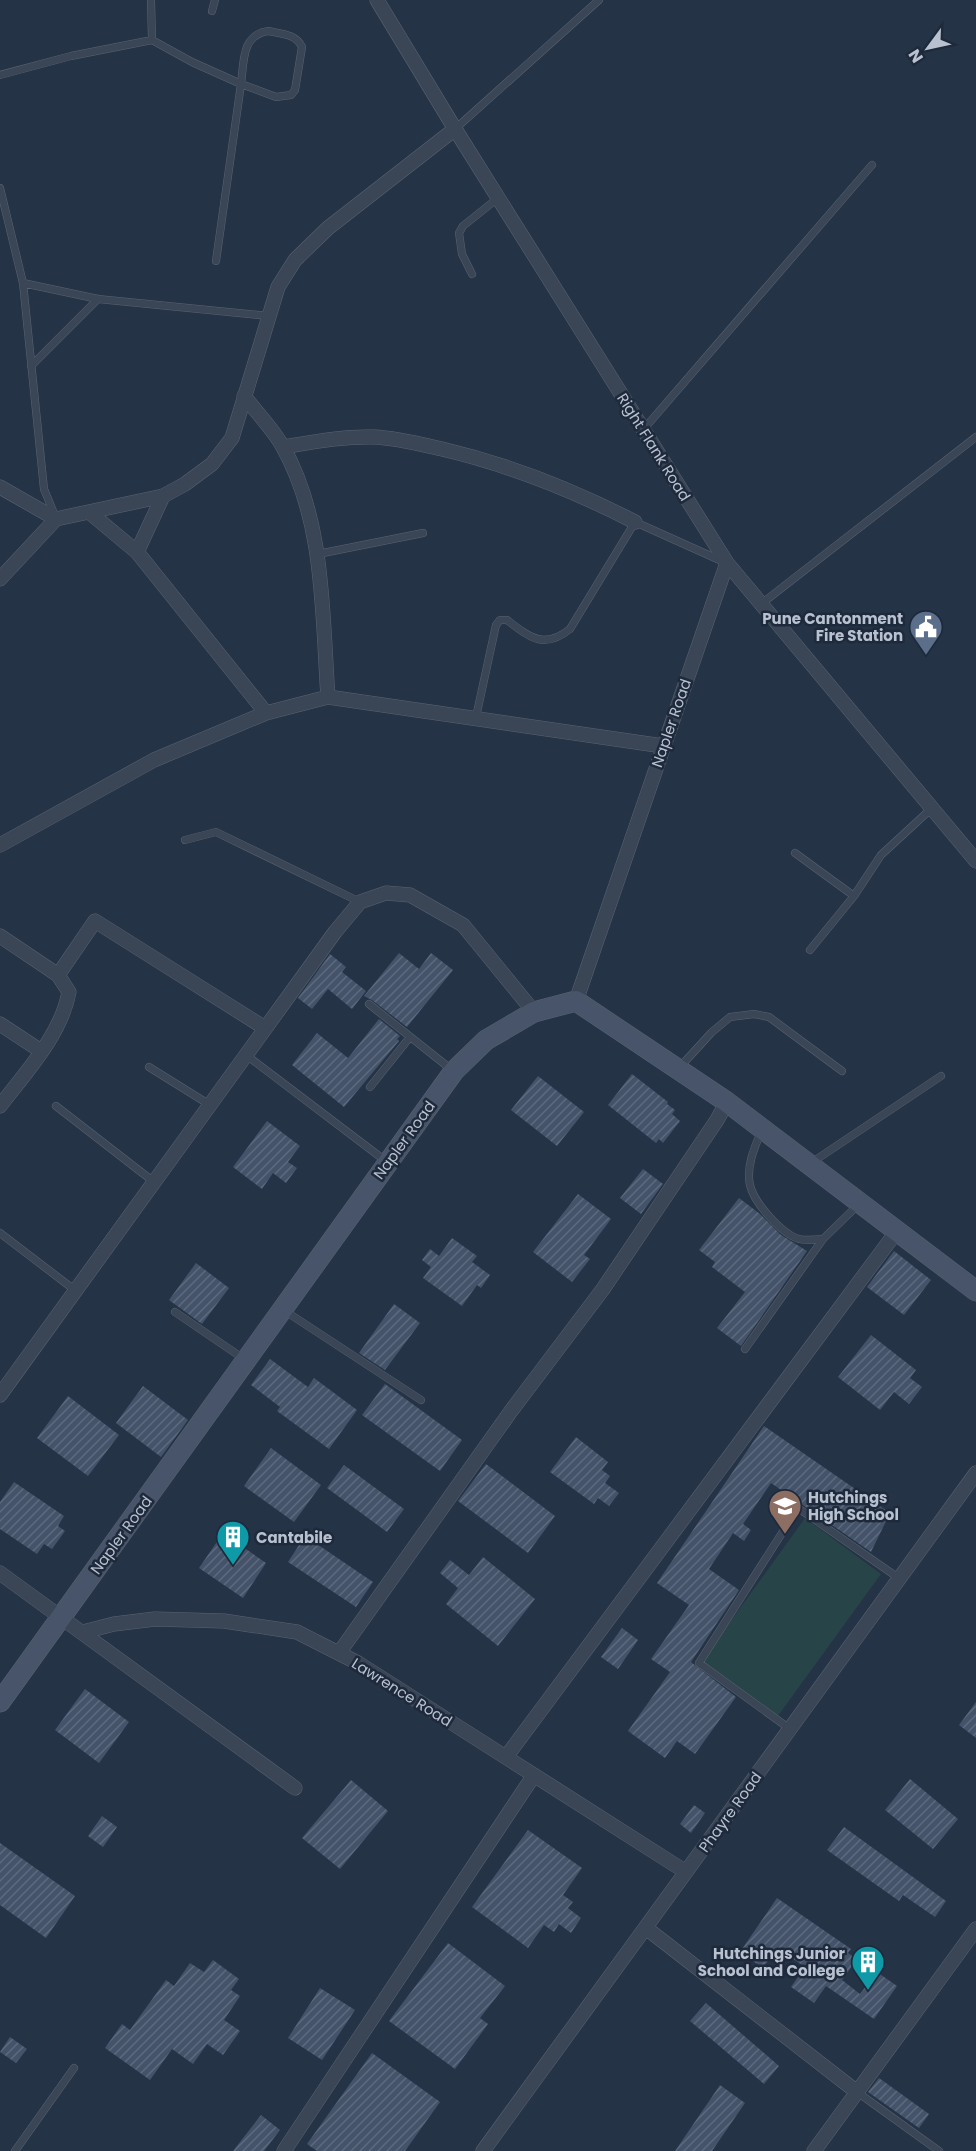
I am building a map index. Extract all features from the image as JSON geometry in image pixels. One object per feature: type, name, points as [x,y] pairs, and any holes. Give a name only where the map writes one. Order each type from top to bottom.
[{"type":"street","name":"Right Flank Road","points":[[377,0],[455,129],[727,563],[976,861]]},
{"type":"street","points":[[0,579],[56,519],[163,496],[185,484],[212,464],[231,438],[278,287],[296,260],[328,228],[455,129]]},
{"type":"street","points":[[244,396],[283,447],[305,498],[318,554],[328,697]]},
{"type":"street","points":[[283,447],[334,438],[375,437],[423,444],[518,470],[590,499],[635,522]]},
{"type":"street","points":[[0,487],[56,519]]},
{"type":"street","points":[[137,552],[163,496]]},
{"type":"street","points":[[89,512],[137,552],[266,713]]},
{"type":"street","name":"Napler Road","points":[[0,1702],[454,1071],[486,1040],[534,1012],[576,1000],[727,563]]},
{"type":"street","points":[[0,845],[154,760],[266,713],[328,697],[663,746]]},
{"type":"street","points":[[0,1395],[335,932],[360,902],[386,893],[410,895],[463,925],[534,1012]]},
{"type":"street","points":[[58,975],[95,921],[265,1028]]},
{"type":"street","points":[[0,936],[58,975],[69,992],[66,1009],[41,1052],[0,1106]]},
{"type":"street","points":[[576,1000],[727,1102],[976,1291]]},
{"type":"street","points":[[0,1024],[41,1052]]},
{"type":"street","points":[[339,1653],[511,1411],[603,1289],[727,1102]]},
{"type":"street","points":[[506,1758],[897,1231]]},
{"type":"street","name":"Phayre Road","points":[[483,2151],[976,1473]]},
{"type":"street","points":[[0,1573],[295,1788]]},
{"type":"street","name":"Lawrence Road","points":[[83,1632],[114,1624],[154,1619],[224,1621],[297,1632],[358,1664],[686,1872]]},
{"type":"street","points":[[284,2151],[534,1775]]},
{"type":"street","points":[[646,1928],[857,2092]]},
{"type":"street","points":[[814,2151],[976,1929]]},
{"type":"lane","points":[[151,0],[152,40]]},
{"type":"lane","points":[[212,11],[215,0]]},
{"type":"lane","points":[[455,129],[599,0]]},
{"type":"lane","points":[[0,75],[70,56],[152,40],[192,62],[241,84],[276,97],[291,95],[296,90],[302,54],[299,41],[293,37],[268,31],[261,32],[253,37],[245,50],[241,84],[216,261]]},
{"type":"lane","points":[[643,430],[872,165]]},
{"type":"lane","points":[[0,188],[23,283],[44,489],[56,519]]},
{"type":"lane","points":[[472,274],[462,254],[459,233],[463,226],[498,198]]},
{"type":"lane","points":[[23,283],[98,299],[269,316]]},
{"type":"lane","points":[[32,366],[98,299]]},
{"type":"lane","points":[[761,604],[976,437]]},
{"type":"lane","points":[[476,717],[496,625],[500,621],[507,620],[518,630],[530,636],[545,640],[559,638],[570,629],[635,522],[727,563]]},
{"type":"lane","points":[[318,554],[423,533]]},
{"type":"lane","points":[[810,951],[854,896],[881,855],[932,808]]},
{"type":"lane","points":[[185,840],[216,832],[360,902]]},
{"type":"lane","points":[[795,853],[854,896]]},
{"type":"lane","points":[[369,1004],[454,1071]]},
{"type":"lane","points":[[678,1069],[711,1033],[730,1017],[754,1014],[769,1017],[842,1071]]},
{"type":"lane","points":[[370,1087],[410,1037]]},
{"type":"lane","points":[[246,1055],[388,1163]]},
{"type":"lane","points":[[149,1067],[210,1105]]},
{"type":"lane","points":[[809,1165],[941,1076]]},
{"type":"lane","points":[[56,1106],[154,1182]]},
{"type":"lane","points":[[762,1129],[750,1165],[750,1184],[756,1200],[766,1213],[799,1239],[823,1239]]},
{"type":"lane","points":[[745,1349],[823,1239],[860,1203]]},
{"type":"lane","points":[[0,1233],[75,1291]]},
{"type":"lane","points":[[282,1310],[421,1400]]},
{"type":"lane","points":[[175,1312],[246,1361]]},
{"type":"lane","points":[[790,1730],[699,1663],[798,1508],[900,1579]]},
{"type":"lane","points":[[15,2151],[74,2068]]},
{"type":"lane","points":[[857,2092],[939,2151]]},
{"type":"green space","points":[[805,1518],[881,1574],[775,1720],[699,1665]]},
{"type":"building","points":[[399,953],[419,969],[431,953],[453,970],[407,1027],[364,996]]},
{"type":"building","points":[[330,954],[346,967],[342,972],[366,991],[352,1009],[328,989],[312,1009],[298,998]]},
{"type":"building","points":[[379,1019],[400,1036],[397,1039],[399,1041],[344,1107],[292,1065],[317,1033],[348,1058]]},
{"type":"building","points":[[632,1074],[668,1102],[667,1104],[675,1110],[672,1114],[680,1121],[663,1143],[659,1139],[656,1143],[608,1105]]},
{"type":"building","points":[[538,1076],[584,1112],[557,1146],[511,1110]]},
{"type":"building","points":[[267,1121],[300,1146],[288,1162],[297,1168],[286,1183],[273,1173],[262,1189],[233,1167]]},
{"type":"building","points":[[643,1169],[663,1184],[641,1214],[620,1198]]},
{"type":"building","points":[[578,1194],[611,1219],[584,1255],[590,1259],[572,1282],[533,1252]]},
{"type":"building","points":[[739,1198],[760,1214],[781,1235],[807,1251],[741,1346],[717,1328],[745,1292],[712,1267],[715,1262],[699,1250]]},
{"type":"building","points":[[452,1238],[477,1256],[472,1262],[490,1275],[481,1288],[477,1285],[462,1306],[423,1278],[431,1267],[422,1260],[430,1249],[439,1256]]},
{"type":"building","points":[[894,1251],[931,1280],[904,1315],[867,1287]]},
{"type":"building","points":[[196,1263],[229,1288],[202,1324],[169,1300]]},
{"type":"building","points":[[394,1304],[420,1323],[385,1370],[359,1353]]},
{"type":"building","points":[[871,1335],[916,1370],[910,1378],[922,1387],[909,1404],[894,1392],[880,1410],[838,1377]]},
{"type":"building","points":[[270,1359],[308,1387],[314,1378],[357,1410],[329,1449],[277,1411],[280,1407],[251,1385]]},
{"type":"building","points":[[385,1384],[462,1440],[440,1471],[362,1415]]},
{"type":"building","points":[[143,1386],[188,1420],[161,1457],[116,1423]]},
{"type":"building","points":[[68,1396],[119,1435],[88,1476],[37,1438]]},
{"type":"building","points":[[764,1426],[890,1513],[871,1552],[771,1483],[743,1524],[751,1530],[744,1541],[733,1533],[709,1569],[739,1590],[691,1662],[736,1697],[695,1754],[677,1741],[665,1758],[628,1731],[670,1672],[651,1659],[689,1605],[657,1583]]},
{"type":"building","points":[[576,1437],[608,1462],[602,1470],[610,1476],[605,1483],[619,1493],[609,1506],[598,1498],[594,1504],[550,1472]]},
{"type":"building","points":[[271,1448],[321,1485],[294,1522],[244,1486]]},
{"type":"building","points":[[486,1464],[555,1516],[528,1553],[458,1501]]},
{"type":"building","points":[[344,1465],[404,1509],[387,1532],[327,1488]]},
{"type":"building","points":[[14,1482],[64,1516],[58,1526],[65,1531],[52,1549],[44,1544],[37,1554],[0,1529],[0,1502]]},
{"type":"building","name":"Cantabile","points":[[223,1533],[266,1563],[243,1598],[199,1568]]},
{"type":"building","points":[[305,1536],[373,1582],[356,1607],[288,1562]]},
{"type":"building","points":[[483,1557],[535,1599],[498,1646],[446,1604],[458,1588],[440,1573],[450,1560],[469,1575]]},
{"type":"building","points":[[622,1628],[638,1640],[618,1669],[601,1657]]},
{"type":"building","points":[[85,1689],[129,1722],[99,1763],[55,1730]]},
{"type":"building","points":[[976,1702],[976,1738],[959,1725]]},
{"type":"building","points":[[910,1779],[958,1819],[933,1849],[885,1810]]},
{"type":"building","points":[[351,1780],[388,1811],[340,1869],[302,1838]]},
{"type":"building","points":[[694,1805],[705,1813],[691,1833],[680,1824]]},
{"type":"building","points":[[102,1816],[117,1827],[103,1847],[88,1836]]},
{"type":"building","points":[[844,1827],[946,1901],[935,1917],[903,1895],[899,1901],[827,1850]]},
{"type":"building","points":[[528,1830],[582,1868],[563,1895],[573,1902],[568,1908],[581,1918],[571,1933],[559,1924],[554,1932],[544,1925],[528,1948],[472,1907]]},
{"type":"building","points":[[0,1843],[75,1896],[46,1938],[0,1905]]},
{"type":"building","points":[[777,1898],[851,1949],[848,1953],[857,1959],[842,1980],[860,1994],[877,1972],[897,1986],[874,2019],[826,1986],[814,2003],[791,1987],[805,1967],[777,1948],[763,1968],[740,1952]]},
{"type":"building","points":[[448,1943],[505,1986],[480,2018],[488,2024],[455,2069],[389,2021]]},
{"type":"building","points":[[213,1960],[239,1979],[231,1990],[240,1996],[224,2020],[240,2031],[223,2055],[207,2044],[193,2064],[172,2049],[150,2080],[105,2048],[122,2024],[130,2030],[166,1980],[174,1986],[190,1963],[204,1972]]},
{"type":"building","points":[[320,1988],[355,2010],[322,2060],[288,2038]]},
{"type":"building","points":[[706,2003],[779,2066],[764,2084],[690,2021]]},
{"type":"building","points":[[10,2037],[27,2049],[16,2063],[0,2052]]},
{"type":"building","points":[[372,2053],[440,2102],[405,2151],[317,2151],[307,2144]]},
{"type":"building","points":[[879,2078],[929,2114],[919,2128],[868,2092]]},
{"type":"building","points":[[720,2085],[745,2103],[712,2151],[675,2151]]},
{"type":"building","points":[[261,2115],[280,2130],[264,2151],[233,2151]]},
{"type":"place","name":"Pune Cantonment Fire Station","points":[[926,656]]},
{"type":"place","name":"Hutchings High School","points":[[785,1535]]},
{"type":"place","name":"Cantabile","points":[[233,1566]]},
{"type":"place","name":"Hutchings Junior School and College","points":[[868,1991]]}]
